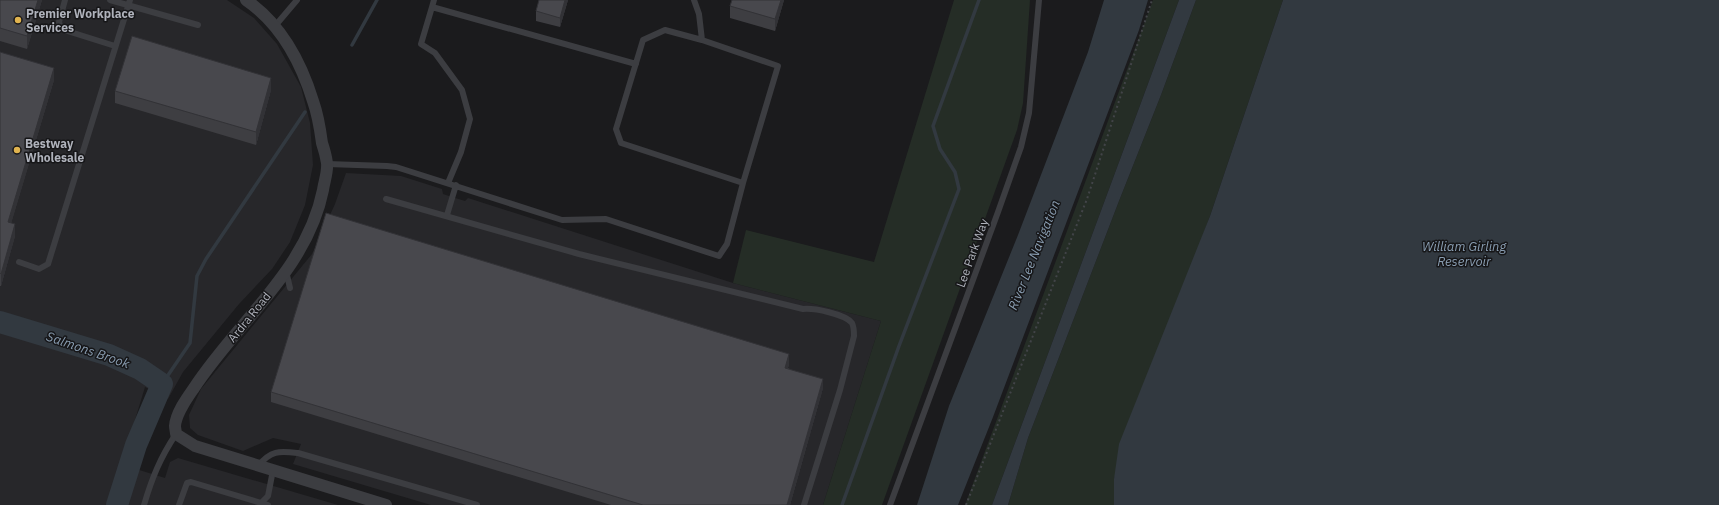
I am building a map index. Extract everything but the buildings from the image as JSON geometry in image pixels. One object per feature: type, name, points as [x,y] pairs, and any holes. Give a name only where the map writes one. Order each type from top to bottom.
[{"type":"street","name":"Ardra Road","points":[[176,434],[175,425],[178,415],[202,376],[286,271],[309,233],[317,213],[327,164],[318,118],[307,81],[292,50],[275,26],[246,0]]},
{"type":"street","points":[[176,434],[195,446],[386,505]]},
{"type":"lane","points":[[65,0],[59,22],[62,30],[115,46]]},
{"type":"lane","points":[[110,0],[129,3],[198,25]]},
{"type":"lane","points":[[275,26],[297,0]]},
{"type":"lane","points":[[434,0],[421,44],[435,53],[462,90],[470,119],[461,152],[448,183]]},
{"type":"lane","points":[[694,0],[699,14],[702,40]]},
{"type":"lane","name":"Lee Park Way","points":[[890,505],[1021,148],[1029,113],[1039,0]]},
{"type":"lane","points":[[19,262],[39,269],[48,264],[129,3]]},
{"type":"lane","points":[[432,7],[636,64]]},
{"type":"lane","points":[[327,164],[387,166],[406,170],[562,220],[606,220],[719,256],[727,244],[743,183],[778,66],[702,40],[665,30],[643,40],[616,129],[621,143],[743,183]]},
{"type":"lane","points":[[447,215],[456,185]]},
{"type":"lane","points":[[386,199],[447,215],[579,254],[803,309],[810,309],[844,317],[854,327],[854,336],[840,390],[804,505]]},
{"type":"lane","points":[[286,271],[290,288]]},
{"type":"lane","points":[[144,505],[154,474],[163,454],[176,434]]},
{"type":"lane","points":[[258,466],[265,457],[278,451],[298,453],[477,505]]},
{"type":"lane","points":[[261,503],[268,496],[273,470]]},
{"type":"lane","points":[[179,505],[187,483],[191,482],[268,505]]},
{"type":"path","points":[[966,505],[1087,199],[1152,0]]},
{"type":"shaded area","points":[[0,0],[227,0],[254,18],[277,44],[301,87],[310,123],[313,165],[305,205],[290,242],[272,269],[239,304],[183,372],[168,399],[145,387],[109,505],[0,505]]},
{"type":"shaded area","points":[[954,0],[1030,0],[1023,103],[1017,130],[882,505],[823,505],[881,321],[733,283],[746,230],[874,262]]},
{"type":"shaded area","points":[[1153,0],[1179,0],[992,505],[965,505]]},
{"type":"shaded area","points":[[1196,0],[1283,0],[1210,216],[1114,479],[1114,505],[1008,505],[1028,438],[1161,95]]},
{"type":"shaded area","points":[[346,173],[401,176],[442,189],[443,194],[452,197],[465,201],[468,198],[733,283],[881,321],[823,505],[431,505],[293,464],[301,444],[273,438],[243,451],[198,435],[190,428],[189,415],[201,389],[312,254],[335,204]]},
{"type":"shaded area","points":[[178,458],[338,505],[125,505],[136,469],[165,478],[170,462]]},
{"type":"water","name":"River Lee Navigation","points":[[1104,0],[1148,0],[1139,30],[993,417],[958,505],[917,505],[949,406],[1018,235],[1088,52]]},
{"type":"water","points":[[1179,0],[1196,0],[1161,95],[1028,438],[1008,505],[992,505]]},
{"type":"water","name":"William Girling Reservoir","points":[[1283,0],[1719,0],[1719,505],[1114,505],[1114,479],[1119,444],[1210,216]]},
{"type":"waterway","points":[[352,45],[377,0]]},
{"type":"waterway","points":[[842,505],[899,346],[959,189],[955,172],[940,149],[933,126],[979,0]]},
{"type":"waterway","points":[[162,384],[190,343],[197,276],[206,259],[305,112]]},
{"type":"waterway","name":"Salmons Brook","points":[[0,322],[109,355],[140,369],[162,384],[136,445],[117,505]]},
{"type":"place","name":"Premier Workplace Services","points":[[18,20]]},
{"type":"place","name":"Bestway Wholesale","points":[[17,150]]}]
